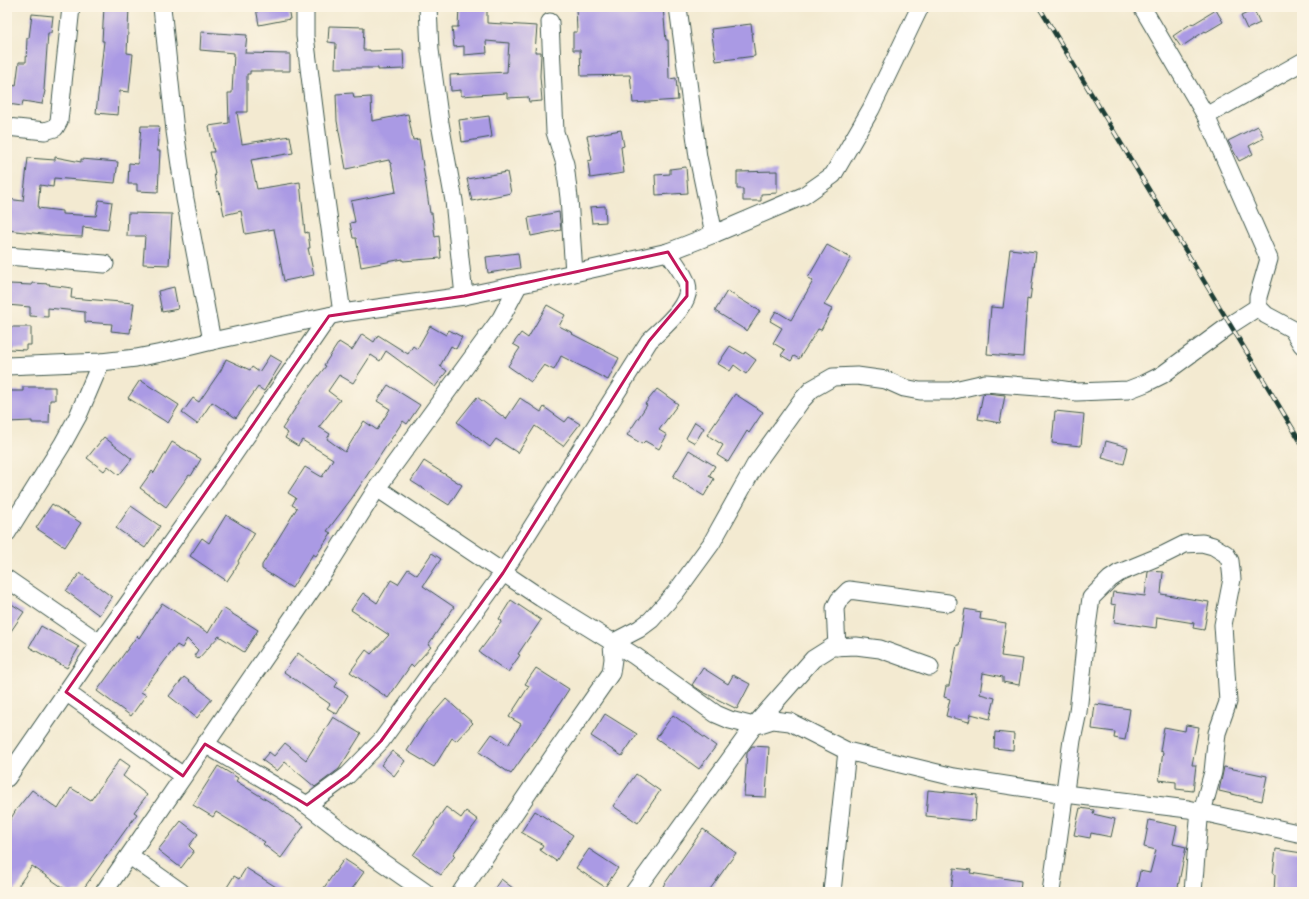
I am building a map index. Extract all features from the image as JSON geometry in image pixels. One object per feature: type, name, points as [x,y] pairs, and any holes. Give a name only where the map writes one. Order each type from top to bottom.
[{"type":"street","points":[[7,127],[45,131],[55,128],[59,121],[71,7]]},
{"type":"street","points":[[162,7],[175,131],[185,199],[212,341]]},
{"type":"street","points":[[7,778],[100,643],[336,314],[322,172],[305,36],[305,7]]},
{"type":"street","points":[[428,7],[430,50],[440,122],[454,201],[464,296]]},
{"type":"street","points":[[678,7],[698,157],[714,234]]},
{"type":"street","points":[[7,366],[101,362],[136,358],[336,314],[464,296],[574,273],[668,252],[714,234],[803,196],[833,175],[871,109],[920,7]]},
{"type":"street","points":[[1142,7],[1206,116],[1269,259],[1258,297],[1258,306],[1266,315],[1292,329],[1302,345]]},
{"type":"street","points":[[550,22],[555,132],[566,171],[574,273]]},
{"type":"street","points":[[1206,116],[1302,62]]},
{"type":"street","points":[[307,805],[348,775],[381,741],[503,573],[649,341],[668,323],[682,306],[689,290],[687,282],[668,252]]},
{"type":"street","points":[[7,256],[105,264]]},
{"type":"street","points":[[104,892],[328,566],[377,488],[502,318],[519,284]]},
{"type":"street","points":[[612,642],[638,629],[651,620],[676,592],[711,544],[755,465],[801,401],[812,389],[833,377],[858,376],[886,380],[904,388],[913,390],[950,391],[985,383],[1077,392],[1128,390],[1162,375],[1230,324],[1258,306]]},
{"type":"street","points":[[7,533],[62,445],[78,416],[101,362]]},
{"type":"street","points":[[377,488],[503,573],[643,662],[716,714],[730,720],[754,726],[773,720],[790,722],[847,751],[954,776],[1065,794],[1188,809],[1302,834]]},
{"type":"street","points":[[1051,892],[1072,740],[1078,712],[1091,598],[1099,588],[1119,573],[1185,544],[1202,543],[1213,546],[1226,554],[1230,561],[1232,579],[1223,625],[1228,702],[1217,733],[1213,772],[1199,820],[1193,892]]},
{"type":"street","points":[[7,579],[100,643]]},
{"type":"street","points":[[837,647],[835,608],[839,600],[849,590],[948,603]]},
{"type":"street","points":[[460,892],[611,673],[613,659],[612,642]]},
{"type":"street","points":[[634,892],[754,726],[813,659],[832,648],[856,646],[880,649],[930,667]]},
{"type":"street","points":[[611,673],[643,662]]},
{"type":"street","points":[[66,692],[183,776]]},
{"type":"street","points":[[205,744],[307,805],[379,860],[425,892]]},
{"type":"street","points":[[832,892],[847,751]]},
{"type":"street","points":[[130,856],[181,892]]},
{"type":"highlighted area","points":[[668,252],[687,282],[687,296],[649,341],[503,573],[381,741],[348,775],[307,805],[205,744],[183,776],[66,692],[329,316],[464,296]]},
{"type":"building","points":[[104,7],[129,7],[127,53],[133,54],[129,92],[120,91],[118,115],[96,113],[104,41],[102,41]]},
{"type":"building","points":[[288,7],[290,19],[259,25],[256,8]]},
{"type":"building","points":[[459,7],[487,7],[487,23],[537,26],[535,52],[541,52],[540,76],[542,101],[529,102],[528,97],[507,98],[507,93],[461,96],[461,90],[451,91],[450,75],[507,72],[509,43],[486,41],[487,53],[464,55],[464,46],[454,47],[452,27],[458,27]]},
{"type":"building","points":[[576,7],[663,7],[666,40],[668,40],[669,79],[676,78],[678,100],[633,103],[630,75],[581,76],[580,50],[573,50],[573,32],[577,32]]},
{"type":"building","points":[[1216,10],[1223,22],[1206,32],[1205,31],[1181,47],[1173,36],[1192,23],[1193,24]]},
{"type":"building","points":[[1254,10],[1260,23],[1247,29],[1241,16]]},
{"type":"building","points":[[32,14],[53,16],[51,33],[48,33],[45,91],[42,104],[23,101],[22,106],[8,104],[11,85],[16,86],[19,62],[26,62],[27,38],[29,38]]},
{"type":"building","points":[[751,24],[755,56],[716,61],[711,29]]},
{"type":"building","points":[[329,26],[364,27],[363,50],[403,50],[404,69],[378,70],[378,68],[335,68],[336,43],[328,42]]},
{"type":"building","points":[[201,32],[247,35],[245,53],[290,54],[290,71],[250,71],[250,74],[247,74],[247,112],[237,112],[242,144],[290,136],[293,153],[251,160],[257,189],[300,182],[305,233],[308,232],[310,248],[308,248],[314,275],[284,281],[274,229],[245,234],[241,211],[224,215],[219,191],[217,192],[215,173],[210,152],[214,152],[209,126],[229,123],[228,93],[232,93],[234,53],[200,50]]},
{"type":"building","points":[[353,93],[354,98],[371,97],[372,121],[408,114],[413,140],[419,139],[430,213],[432,213],[435,237],[439,236],[441,258],[403,261],[403,259],[361,267],[356,238],[353,238],[350,223],[355,222],[351,201],[396,192],[391,163],[389,160],[346,169],[337,121],[336,94]]},
{"type":"building","points":[[489,116],[492,137],[462,142],[459,120]]},
{"type":"building","points":[[141,126],[159,126],[157,151],[160,151],[158,192],[137,191],[137,184],[128,184],[129,163],[138,164]]},
{"type":"building","points":[[1258,126],[1264,138],[1249,146],[1253,154],[1239,161],[1228,141]]},
{"type":"building","points":[[621,130],[624,146],[621,147],[624,173],[590,178],[588,161],[592,160],[587,136]]},
{"type":"building","points":[[55,157],[81,162],[81,159],[118,162],[115,183],[54,178],[53,187],[40,185],[38,208],[62,211],[62,214],[96,216],[99,200],[112,202],[108,230],[83,227],[82,237],[7,230],[7,199],[23,201],[28,158],[55,160]]},
{"type":"building","points":[[686,167],[688,193],[656,195],[655,175],[670,174],[670,169]]},
{"type":"building","points":[[777,171],[777,193],[761,194],[761,201],[743,201],[743,189],[737,189],[737,172]]},
{"type":"building","points":[[507,172],[511,193],[472,201],[467,179]]},
{"type":"building","points":[[605,206],[606,222],[592,223],[590,207]]},
{"type":"building","points":[[559,212],[561,230],[531,236],[528,218]]},
{"type":"building","points":[[128,213],[172,214],[169,265],[143,264],[145,236],[127,236]]},
{"type":"building","points":[[827,245],[851,258],[824,305],[832,309],[821,330],[818,329],[799,359],[794,356],[791,361],[781,355],[785,350],[773,343],[782,328],[770,321],[776,311],[791,320],[813,281],[808,278]]},
{"type":"building","points":[[1010,249],[1036,252],[1030,300],[1027,299],[1023,357],[987,354],[991,307],[1003,308]]},
{"type":"building","points":[[518,253],[520,268],[488,273],[486,257]]},
{"type":"building","points":[[32,283],[50,284],[49,285],[72,288],[71,298],[134,303],[130,333],[111,331],[112,324],[85,322],[85,312],[48,308],[48,317],[30,316],[30,307],[7,305],[9,284],[32,285]]},
{"type":"building","points":[[174,287],[178,309],[162,312],[158,291]]},
{"type":"building","points":[[727,291],[760,311],[747,331],[715,311]]},
{"type":"building","points":[[547,305],[565,315],[559,326],[619,358],[608,380],[561,356],[554,370],[544,365],[531,382],[508,366],[520,348],[513,344],[521,333],[528,338]]},
{"type":"building","points":[[430,326],[446,335],[449,330],[462,337],[456,349],[451,346],[440,366],[447,371],[435,387],[386,351],[380,361],[371,355],[353,383],[339,375],[328,391],[340,400],[319,427],[330,434],[327,439],[345,452],[364,421],[377,430],[390,409],[377,401],[388,385],[420,405],[407,424],[403,421],[352,498],[327,531],[331,533],[316,556],[313,554],[292,588],[262,569],[262,565],[297,508],[292,505],[296,498],[288,493],[305,467],[322,477],[333,459],[302,440],[298,446],[285,438],[288,433],[282,429],[305,393],[326,366],[324,365],[339,342],[352,350],[362,334],[374,342],[378,335],[408,354],[413,346],[417,349]]},
{"type":"building","points":[[7,327],[31,327],[31,345],[26,345],[26,350],[9,349],[10,345],[7,345]]},
{"type":"building","points":[[730,346],[744,354],[745,352],[756,360],[746,374],[734,365],[730,371],[718,364]]},
{"type":"building","points":[[270,355],[282,362],[264,391],[258,387],[236,418],[212,402],[197,424],[182,413],[193,398],[199,402],[221,370],[226,359],[250,370],[252,367],[259,372]]},
{"type":"building","points":[[140,380],[179,405],[168,423],[128,398]]},
{"type":"building","points":[[23,387],[55,387],[55,400],[50,400],[49,423],[32,423],[32,421],[7,422],[7,391],[23,391]]},
{"type":"building","points":[[657,389],[678,404],[659,430],[667,435],[659,449],[645,441],[642,444],[627,435],[647,405],[645,404]]},
{"type":"building","points":[[735,394],[763,412],[749,433],[747,431],[728,462],[717,455],[723,445],[707,435]]},
{"type":"building","points":[[983,394],[1005,395],[1000,423],[978,419]]},
{"type":"building","points":[[477,397],[506,419],[520,398],[541,412],[544,407],[565,422],[569,417],[580,424],[563,446],[535,426],[518,453],[496,439],[490,447],[457,422]]},
{"type":"building","points":[[1055,411],[1084,414],[1081,446],[1052,443]]},
{"type":"building","points":[[695,422],[704,428],[695,443],[686,438]]},
{"type":"building","points":[[104,437],[132,459],[119,475],[108,466],[104,471],[87,458]]},
{"type":"building","points":[[1106,441],[1128,447],[1124,464],[1102,458]]},
{"type":"building","points":[[172,442],[201,459],[191,476],[189,475],[166,507],[140,488],[152,471],[154,473]]},
{"type":"building","points":[[689,450],[715,466],[709,476],[714,479],[704,496],[673,477]]},
{"type":"building","points":[[424,461],[462,485],[449,505],[411,481]]},
{"type":"building","points":[[52,504],[81,523],[65,547],[36,528]]},
{"type":"building","points":[[131,506],[160,526],[145,548],[116,528]]},
{"type":"building","points":[[226,515],[255,533],[238,561],[239,563],[227,581],[190,556],[202,538],[209,543]]},
{"type":"building","points":[[432,553],[441,559],[423,586],[454,607],[428,645],[431,647],[413,667],[411,665],[388,698],[350,672],[366,650],[371,654],[389,635],[351,610],[363,593],[377,603],[391,580],[398,584],[408,569],[417,575]]},
{"type":"building","points":[[1148,572],[1163,572],[1161,594],[1209,602],[1204,630],[1193,628],[1194,623],[1157,617],[1156,628],[1114,622],[1116,605],[1111,604],[1113,592],[1145,596]]},
{"type":"building","points":[[80,573],[112,597],[99,615],[66,591]]},
{"type":"building","points":[[511,600],[541,620],[518,654],[520,655],[508,672],[479,652],[502,621],[499,619]]},
{"type":"building","points":[[7,601],[24,612],[7,637]]},
{"type":"building","points":[[162,603],[208,633],[223,608],[258,630],[244,652],[219,636],[198,659],[194,656],[198,650],[187,639],[182,648],[177,645],[141,692],[146,695],[131,716],[97,691],[137,636],[139,638]]},
{"type":"building","points":[[965,609],[981,612],[980,619],[1006,623],[1001,656],[1023,659],[1019,685],[1003,682],[1003,677],[983,673],[980,694],[995,698],[990,719],[971,714],[969,722],[946,716],[950,699],[944,697],[946,686],[949,686],[957,645],[959,645]]},
{"type":"building","points":[[41,626],[79,647],[67,668],[29,647]]},
{"type":"building","points":[[298,653],[338,682],[335,687],[348,695],[337,714],[327,708],[330,704],[284,672]]},
{"type":"building","points":[[536,668],[569,689],[535,742],[534,741],[511,774],[479,752],[492,734],[508,745],[521,724],[509,717],[529,686],[525,684]]},
{"type":"building","points":[[703,668],[728,684],[733,675],[750,684],[737,709],[692,685]]},
{"type":"building","points":[[184,677],[212,699],[197,718],[169,696]]},
{"type":"building","points":[[446,699],[473,723],[456,741],[452,738],[434,767],[407,751],[424,724]]},
{"type":"building","points":[[1095,704],[1130,709],[1125,740],[1114,738],[1115,732],[1092,729]]},
{"type":"building","points":[[605,714],[637,734],[622,756],[591,736]]},
{"type":"building","points":[[673,715],[716,746],[699,769],[656,738]]},
{"type":"building","points":[[333,717],[361,734],[339,769],[315,787],[285,762],[277,771],[262,760],[269,752],[274,756],[285,743],[306,760]]},
{"type":"building","points":[[1186,725],[1199,727],[1192,765],[1196,765],[1193,791],[1176,789],[1176,782],[1159,780],[1163,752],[1160,751],[1164,727],[1185,731]]},
{"type":"building","points":[[995,732],[1014,734],[1013,750],[994,748]]},
{"type":"building","points":[[752,746],[769,747],[766,797],[744,796],[747,753]]},
{"type":"building","points":[[392,751],[405,761],[394,776],[381,765]]},
{"type":"building","points":[[120,759],[130,766],[123,776],[147,795],[134,812],[137,814],[81,892],[69,892],[32,866],[14,892],[7,892],[7,825],[16,810],[32,790],[58,809],[71,788],[91,800]]},
{"type":"building","points":[[218,766],[238,778],[236,781],[270,802],[304,826],[281,858],[263,844],[265,842],[216,812],[213,817],[193,805]]},
{"type":"building","points":[[1224,767],[1267,776],[1262,801],[1219,791]]},
{"type":"building","points":[[636,774],[660,791],[638,823],[613,806]]},
{"type":"building","points":[[928,790],[977,795],[975,821],[926,816]]},
{"type":"building","points":[[446,807],[461,818],[466,811],[478,820],[453,854],[455,856],[441,875],[413,855]]},
{"type":"building","points":[[1080,808],[1094,810],[1093,814],[1115,819],[1111,837],[1091,833],[1090,838],[1074,835]]},
{"type":"building","points":[[535,811],[573,835],[556,861],[540,850],[543,845],[521,832]]},
{"type":"building","points":[[1149,820],[1177,826],[1173,844],[1186,847],[1177,892],[1136,891],[1140,871],[1150,873],[1156,850],[1144,847]]},
{"type":"building","points":[[181,821],[198,834],[189,846],[194,851],[181,868],[158,850]]},
{"type":"building","points":[[703,829],[736,853],[708,892],[672,892],[663,886]]},
{"type":"building","points":[[589,849],[618,868],[605,887],[576,868]]},
{"type":"building","points":[[1276,849],[1302,853],[1302,892],[1274,892],[1275,874],[1273,873]]},
{"type":"building","points":[[344,859],[364,872],[350,892],[321,892]]},
{"type":"building","points":[[246,868],[284,892],[224,892],[234,876],[239,879]]},
{"type":"building","points":[[954,868],[971,870],[970,873],[1021,881],[1020,892],[951,892]]},
{"type":"building","points":[[501,879],[518,892],[492,892]]},
{"type":"railway","points":[[1039,7],[1302,444]]}]
